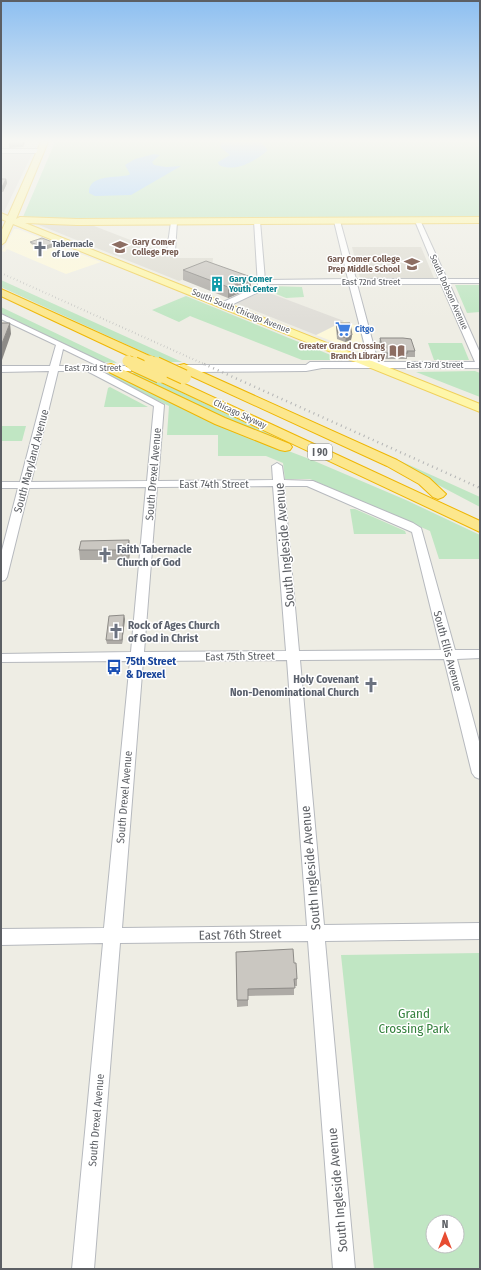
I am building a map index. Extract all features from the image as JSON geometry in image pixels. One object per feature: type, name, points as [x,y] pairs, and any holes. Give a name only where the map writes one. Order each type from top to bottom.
[{"type":"highway","name":"Chicago Skyway","points":[[1,292],[150,361],[184,372],[480,514]]},
{"type":"highway","name":"Chicago Skyway","points":[[1,301],[480,527]]},
{"type":"highway","points":[[112,368],[242,431],[351,473],[385,482]]},
{"type":"main road","points":[[1,242],[6,220],[16,201]]},
{"type":"main road","name":"South South Chicago Avenue","points":[[1,216],[6,220],[224,305],[480,408]]},
{"type":"main road","points":[[6,220],[77,222],[480,220]]},
{"type":"street","points":[[337,221],[374,365]]},
{"type":"street","name":"South Dobson Avenue","points":[[418,221],[480,364]]},
{"type":"street","points":[[171,251],[174,222]]},
{"type":"street","points":[[224,305],[260,289],[261,282],[257,222]]},
{"type":"street","name":"East 72nd Street","points":[[261,282],[480,281]]},
{"type":"street","points":[[1,316],[60,345],[112,368]]},
{"type":"street","name":"South Maryland Avenue","points":[[1,576],[60,345]]},
{"type":"street","name":"East 73rd Street","points":[[1,369],[112,368],[184,372],[196,369],[480,364]]},
{"type":"street","name":"South Drexel Avenue","points":[[83,1269],[159,405],[88,368]]},
{"type":"street","name":"South Ingleside Avenue","points":[[277,466],[344,1269]]},
{"type":"street","name":"East 74th Street","points":[[1,485],[315,484],[409,525],[417,530]]},
{"type":"street","name":"South Ellis Avenue","points":[[417,530],[480,773]]},
{"type":"street","name":"East 75th Street","points":[[1,658],[480,654]]},
{"type":"street","name":"East 76th Street","points":[[1,937],[480,931]]},
{"type":"shaded area","points":[[1,201],[9,201],[4,212],[1,211]]},
{"type":"shaded area","name":"Gary Comer College Prep","points":[[34,223],[89,224],[177,258],[213,258],[212,268],[179,281]]},
{"type":"shaded area","points":[[14,229],[18,229],[101,262],[66,274],[7,249],[5,252],[2,251]]},
{"type":"shaded area","points":[[352,247],[421,247],[434,278],[360,278]]},
{"type":"shaded area","points":[[264,291],[344,321],[316,335],[236,303]]},
{"type":"shaded area","points":[[344,321],[359,327],[364,352],[362,353],[316,335]]},
{"type":"green space","points":[[30,201],[480,201],[480,218],[75,220],[23,217]]},
{"type":"green space","points":[[1,280],[182,362],[165,362],[1,287]]},
{"type":"green space","points":[[455,285],[480,285],[480,312],[467,313]]},
{"type":"green space","points":[[270,286],[302,287],[304,297],[286,298],[269,291]]},
{"type":"green space","points":[[186,296],[343,360],[302,360],[190,316],[179,322],[152,310]]},
{"type":"green space","points":[[1,307],[117,363],[102,362],[1,313]]},
{"type":"green space","points":[[428,343],[462,343],[469,360],[434,360]]},
{"type":"green space","points":[[475,371],[480,373],[480,397],[416,372]]},
{"type":"green space","points":[[138,372],[282,440],[278,442],[252,433],[129,374]]},
{"type":"green space","points":[[104,373],[114,373],[236,431],[312,460],[406,500],[480,535],[480,559],[439,559],[430,531],[310,479],[285,479],[283,463],[266,456],[218,456],[218,435],[167,435],[169,406],[105,375]]},
{"type":"green space","points":[[205,373],[480,497],[480,507],[423,477]]},
{"type":"green space","points":[[110,387],[148,407],[104,407],[108,388]]},
{"type":"green space","points":[[1,426],[26,426],[22,441],[1,441]]},
{"type":"green space","points":[[350,509],[355,509],[405,531],[406,534],[354,534]]},
{"type":"green space","name":"Grand Crossing Park","points":[[480,953],[480,1269],[374,1269],[341,955]]},
{"type":"building","points":[[42,238],[55,243],[43,247],[30,242]]},
{"type":"building","points":[[206,261],[251,277],[228,287],[183,270]]},
{"type":"building","points":[[1,323],[10,323],[1,346]]},
{"type":"building","points":[[336,323],[350,323],[352,335],[346,338],[338,335]]},
{"type":"building","points":[[380,338],[411,339],[415,351],[407,351],[408,353],[384,353]]},
{"type":"building","points":[[129,540],[128,550],[79,550],[81,541]]},
{"type":"building","name":"Rock of Ages Church of God in Christ","points":[[124,615],[122,640],[106,640],[109,616]]},
{"type":"building","points":[[293,949],[297,979],[294,979],[295,988],[248,989],[248,1000],[237,1000],[236,952]]},
{"type":"railway","points":[[1,273],[206,365]]},
{"type":"railway","points":[[204,364],[480,488]]},
{"type":"place","name":"Gary Comer College Prep","points":[[120,247]]},
{"type":"place","name":"Tabernacle of Love","points":[[40,249]]},
{"type":"place","name":"Gary Comer College Prep Middle School","points":[[412,264]]},
{"type":"place","name":"Gary Comer Youth Center","points":[[217,284]]},
{"type":"place","name":"Citgo","points":[[343,329]]},
{"type":"place","name":"Greater Grand Crossing Branch Library","points":[[397,351]]},
{"type":"place","name":"Faith Tabernacle Church of God","points":[[105,555]]},
{"type":"place","name":"Rock of Ages Church of God in Christ","points":[[116,631]]},
{"type":"place","name":"75th Street & Drexel","points":[[114,667]]},
{"type":"place","name":"Holy Covenant Non-Denominational Church","points":[[371,685]]}]
